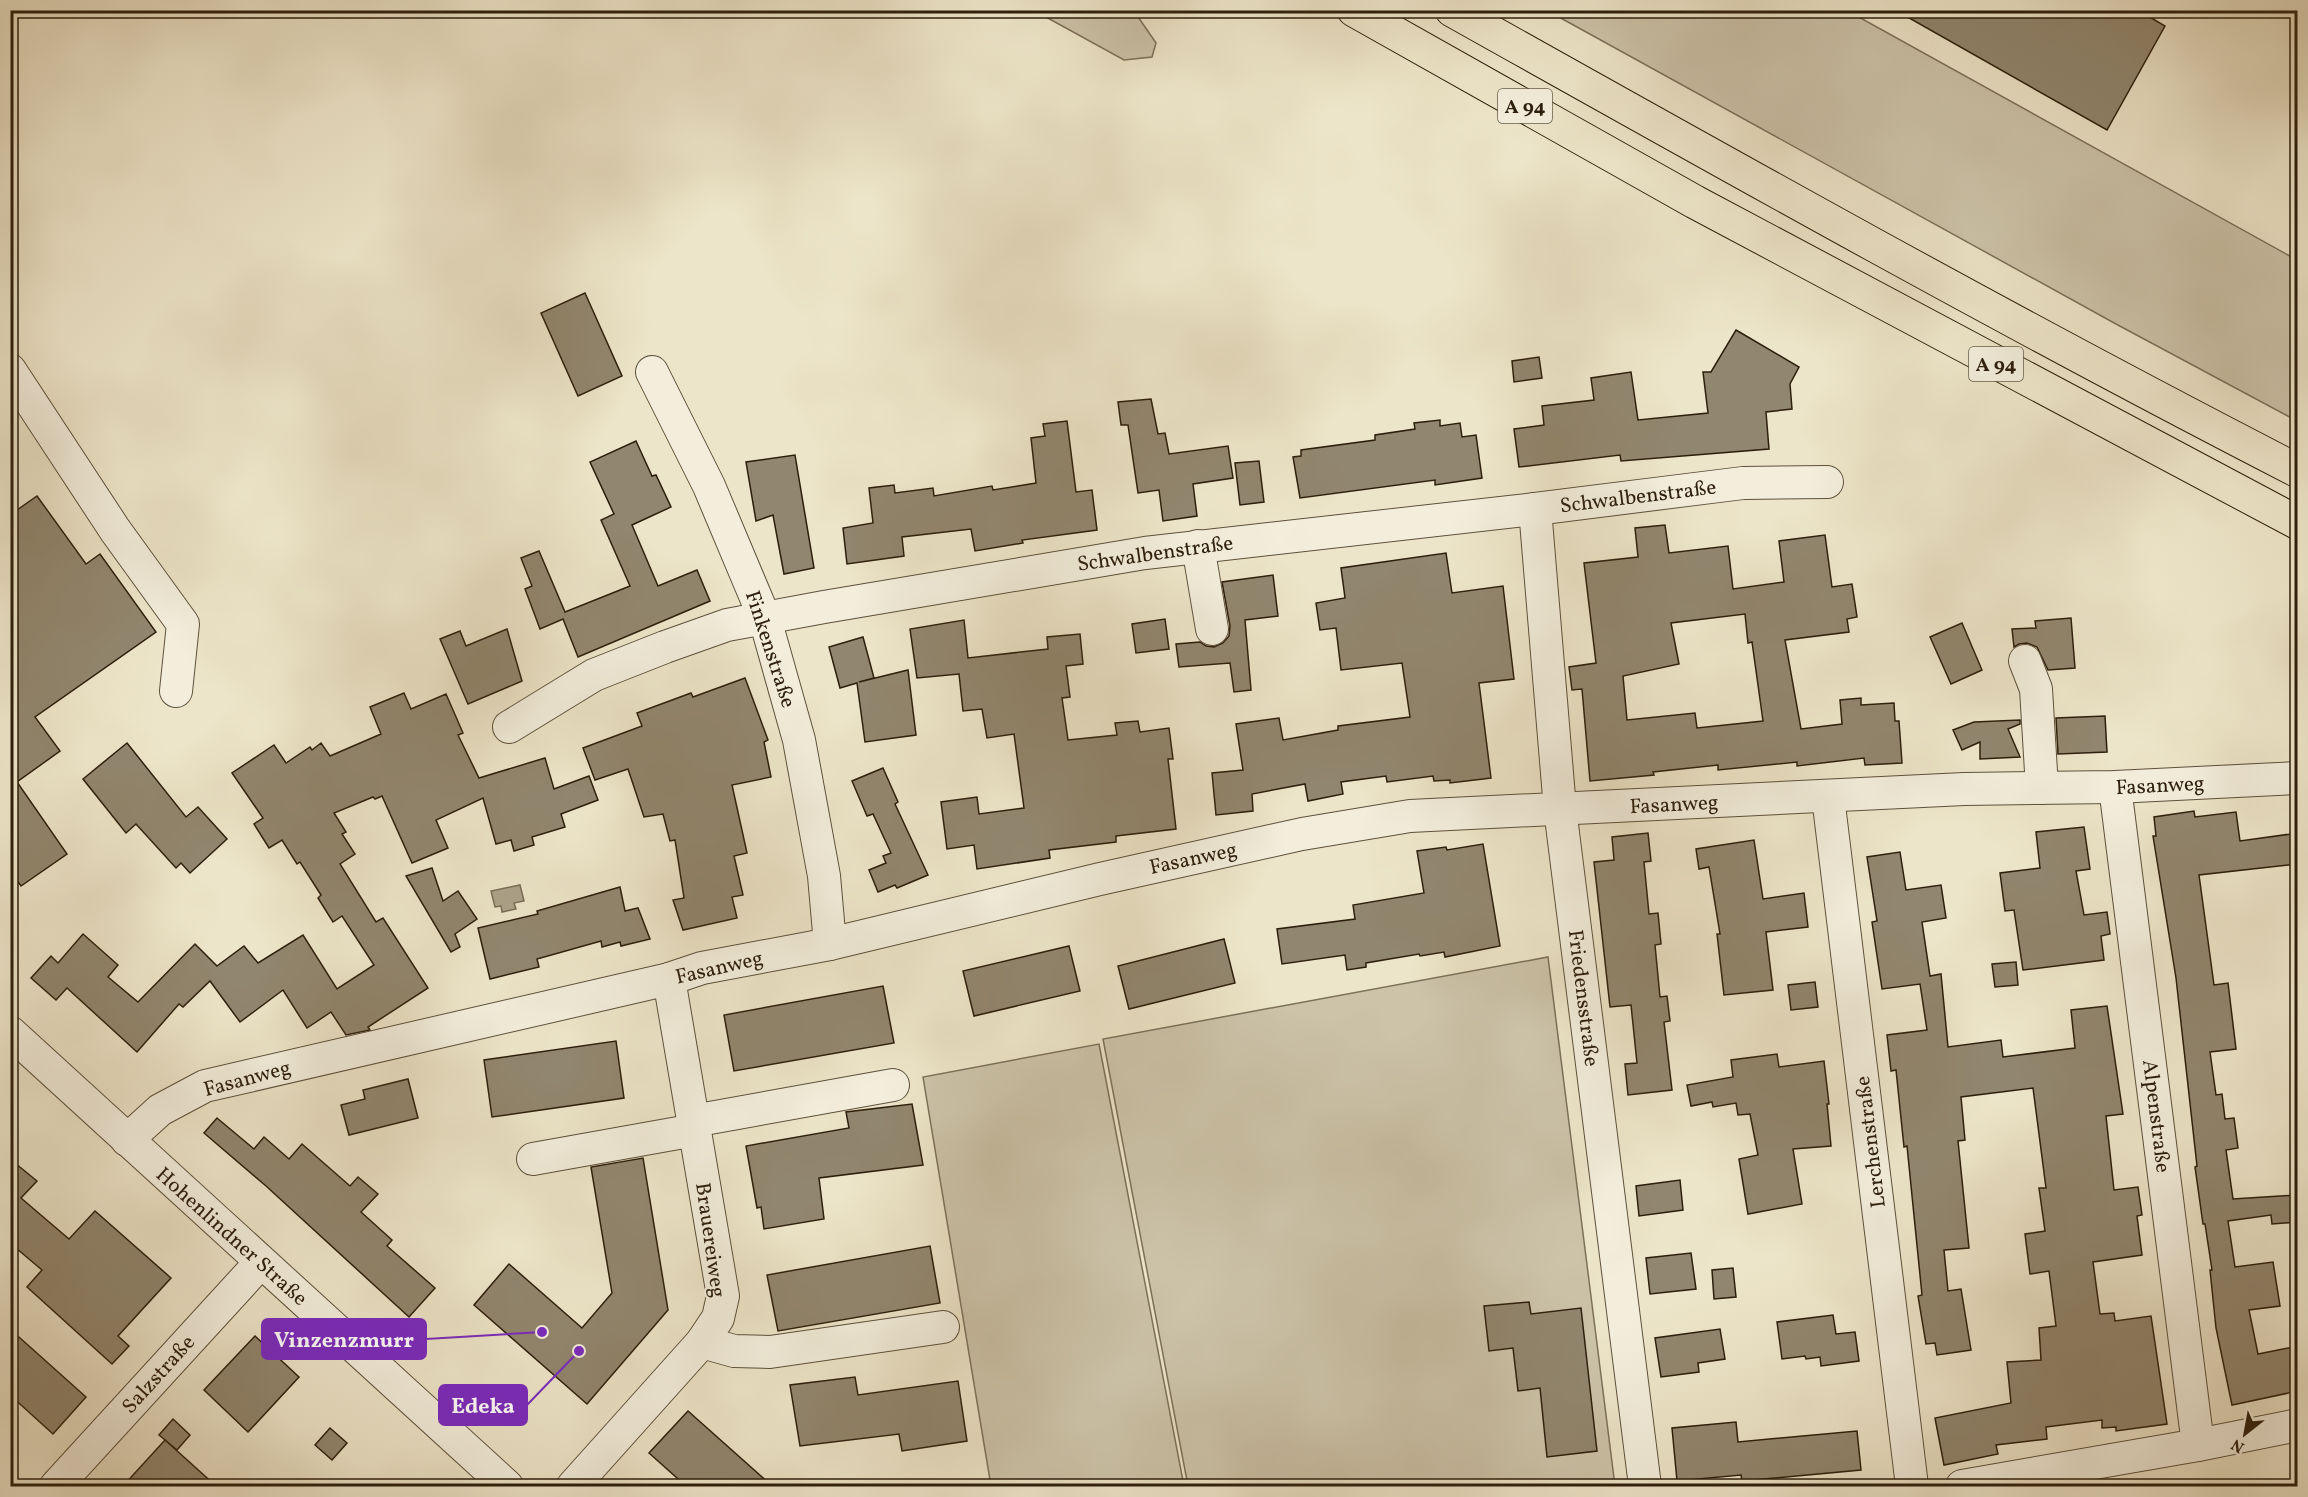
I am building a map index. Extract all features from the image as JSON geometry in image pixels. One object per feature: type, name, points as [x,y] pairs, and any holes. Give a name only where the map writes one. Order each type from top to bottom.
[{"type":"highway","name":"A 94","points":[[1354,10],[1695,202],[2298,523]]},
{"type":"highway","name":"A 94","points":[[1452,10],[1731,166],[2212,427],[2298,471]]},
{"type":"street","points":[[10,370],[115,530],[183,624],[176,691]]},
{"type":"street","name":"Finkenstraße","points":[[652,372],[709,486],[765,619],[800,740],[824,876],[830,944]]},
{"type":"street","name":"Schwalbenstraße","points":[[509,727],[594,675],[727,625],[969,582],[1198,546],[1535,509],[1743,483],[1827,482]]},
{"type":"street","name":"Friedensstraße","points":[[1535,509],[1560,809],[1645,1486]]},
{"type":"street","points":[[1198,546],[1212,629]]},
{"type":"street","points":[[2025,661],[2036,689],[2042,788]]},
{"type":"street","name":"Fasanweg","points":[[127,1140],[160,1110],[206,1086],[669,979],[702,968],[830,944],[1089,881],[1302,834],[1410,816],[1964,789],[2115,787],[2298,778]]},
{"type":"street","name":"Alpenstraße","points":[[2115,787],[2198,1445]]},
{"type":"street","name":"Lerchenstraße","points":[[1828,797],[1912,1486]]},
{"type":"street","name":"Brauereiweg","points":[[573,1486],[702,1342],[718,1318],[723,1296],[669,979]]},
{"type":"street","name":"Hohenlindner Straße","points":[[10,1032],[507,1486]]},
{"type":"street","points":[[533,1159],[893,1085]]},
{"type":"street","name":"Salzstraße","points":[[56,1486],[261,1262]]},
{"type":"street","points":[[702,1342],[734,1351],[770,1352],[943,1327]]},
{"type":"street","points":[[1962,1486],[2198,1445],[2298,1425]]},
{"type":"shaded area","points":[[1035,11],[1134,11],[1156,43],[1152,57],[1124,60]]},
{"type":"shaded area","points":[[1548,11],[1848,11],[2297,260],[2297,421],[2116,324]]},
{"type":"shaded area","points":[[520,885],[524,901],[514,903],[516,909],[502,912],[501,906],[495,907],[491,891]]},
{"type":"shaded area","points":[[1548,957],[1615,1486],[1188,1486],[1103,1039]]},
{"type":"shaded area","points":[[1099,1044],[1184,1486],[991,1486],[923,1077]]},
{"type":"building","points":[[1895,10],[2138,10],[2165,26],[2107,130]]},
{"type":"building","points":[[585,293],[622,376],[578,396],[541,313]]},
{"type":"building","points":[[1736,330],[1799,367],[1790,384],[1792,409],[1766,412],[1769,449],[1621,461],[1620,455],[1519,467],[1514,429],[1544,425],[1542,406],[1594,400],[1591,378],[1631,372],[1638,420],[1708,413],[1703,372],[1711,372]]},
{"type":"building","points":[[1539,357],[1542,378],[1514,382],[1512,361]]},
{"type":"building","points":[[1151,399],[1158,434],[1165,433],[1169,454],[1228,446],[1233,478],[1193,484],[1197,516],[1163,521],[1159,490],[1138,493],[1128,425],[1121,425],[1118,402]]},
{"type":"building","points":[[1440,420],[1440,426],[1460,423],[1462,437],[1476,435],[1482,478],[1435,485],[1435,480],[1300,498],[1293,457],[1301,456],[1301,450],[1375,440],[1375,435],[1415,429],[1414,423]]},
{"type":"building","points":[[1067,421],[1076,492],[1092,490],[1097,530],[1022,540],[1023,543],[975,551],[971,529],[902,537],[904,556],[847,564],[843,528],[873,523],[869,488],[894,485],[895,493],[933,488],[934,496],[992,486],[993,490],[1036,483],[1031,438],[1045,436],[1043,424]]},
{"type":"building","points":[[636,441],[652,476],[656,475],[671,507],[632,525],[658,586],[697,570],[710,601],[578,657],[563,619],[540,629],[525,589],[532,586],[521,558],[539,551],[565,612],[630,586],[601,520],[614,514],[590,462]]},
{"type":"building","points":[[795,455],[814,568],[784,574],[773,515],[756,521],[746,462]]},
{"type":"building","points":[[1259,461],[1264,502],[1240,505],[1235,463]]},
{"type":"building","points":[[37,496],[86,564],[100,554],[156,632],[35,717],[60,751],[17,782],[67,854],[21,886],[10,871],[10,515]]},
{"type":"building","points":[[1665,525],[1669,553],[1728,546],[1733,589],[1784,582],[1779,541],[1825,535],[1832,587],[1852,584],[1857,617],[1847,619],[1849,632],[1785,640],[1801,729],[1842,724],[1840,700],[1861,698],[1861,705],[1894,703],[1895,721],[1899,721],[1902,763],[1865,765],[1864,758],[1797,766],[1797,762],[1718,770],[1718,765],[1653,772],[1654,775],[1590,781],[1582,689],[1572,690],[1569,667],[1596,663],[1584,563],[1638,557],[1635,528]],"holes":[[[1745,614],[1748,643],[1752,642],[1763,721],[1697,728],[1695,713],[1627,720],[1623,676],[1679,664],[1671,623]]]},
{"type":"building","points":[[1446,553],[1452,593],[1503,586],[1514,679],[1479,683],[1491,778],[1450,783],[1450,780],[1434,781],[1433,776],[1387,782],[1386,776],[1341,782],[1343,794],[1308,801],[1305,784],[1252,794],[1253,811],[1216,815],[1212,773],[1243,770],[1236,724],[1279,718],[1283,740],[1338,730],[1338,726],[1410,717],[1402,663],[1341,670],[1336,628],[1320,630],[1316,603],[1345,598],[1341,568]]},
{"type":"building","points":[[1273,575],[1278,616],[1245,620],[1251,690],[1234,692],[1230,663],[1179,667],[1176,644],[1200,642],[1214,647],[1223,643],[1229,636],[1230,626],[1222,582]]},
{"type":"building","points":[[2071,618],[2075,668],[2048,670],[2037,647],[2027,643],[2014,647],[2012,629],[2036,628],[2035,621]]},
{"type":"building","points":[[1165,619],[1169,649],[1136,653],[1132,624]]},
{"type":"building","points":[[964,620],[968,658],[1048,649],[1047,637],[1080,634],[1083,664],[1066,666],[1070,697],[1062,698],[1068,740],[1117,735],[1115,723],[1138,721],[1140,732],[1169,728],[1173,759],[1168,759],[1176,829],[1116,836],[1116,842],[1049,850],[1050,858],[977,869],[974,845],[947,849],[941,802],[977,797],[979,814],[1024,808],[1014,734],[987,738],[982,709],[963,711],[959,674],[917,678],[910,629]]},
{"type":"building","points":[[1962,623],[1982,670],[1951,684],[1930,637]]},
{"type":"building","points":[[507,629],[522,681],[468,704],[440,639],[460,631],[466,646]]},
{"type":"building","points":[[863,637],[874,678],[859,682],[908,670],[916,735],[865,742],[857,683],[840,688],[829,647]]},
{"type":"building","points":[[745,678],[768,740],[764,742],[771,777],[732,785],[747,853],[734,856],[743,895],[732,897],[737,918],[683,930],[673,900],[684,898],[675,840],[670,841],[663,814],[644,817],[628,769],[595,780],[583,748],[642,726],[637,713],[691,693],[693,697]]},
{"type":"building","points":[[404,693],[411,709],[446,694],[463,733],[458,735],[479,778],[545,758],[554,789],[589,776],[598,800],[561,814],[565,827],[532,837],[534,845],[514,851],[511,840],[496,844],[483,798],[436,820],[448,848],[412,863],[382,796],[375,799],[373,797],[334,813],[346,832],[342,834],[355,854],[340,864],[376,922],[383,918],[428,988],[368,1027],[370,1030],[346,1035],[331,1012],[307,1028],[283,990],[240,1022],[210,981],[183,1007],[179,1004],[137,1052],[67,988],[56,1000],[31,978],[51,956],[58,963],[83,934],[118,965],[108,977],[138,1002],[195,944],[217,966],[244,946],[258,963],[303,935],[337,989],[374,965],[342,916],[333,922],[318,898],[321,895],[300,862],[297,864],[282,840],[269,848],[254,824],[263,818],[232,773],[274,745],[286,763],[310,747],[312,750],[321,743],[330,756],[381,734],[370,707]]},
{"type":"building","points":[[2105,716],[2107,752],[2058,754],[2056,718]]},
{"type":"building","points":[[2020,720],[2020,724],[2008,729],[2020,757],[1980,759],[1980,742],[1962,750],[1953,730],[1974,722]]},
{"type":"building","points":[[127,743],[186,817],[198,807],[227,839],[190,873],[181,863],[176,868],[136,824],[126,833],[83,779]]},
{"type":"building","points":[[883,768],[898,802],[895,804],[928,875],[897,888],[895,885],[878,892],[869,870],[886,863],[883,856],[891,853],[873,814],[867,816],[852,781]]},
{"type":"building","points":[[2194,811],[2195,817],[2236,812],[2240,841],[2298,833],[2298,864],[2199,875],[2214,985],[2228,983],[2236,1049],[2210,1052],[2216,1095],[2222,1094],[2225,1119],[2234,1118],[2238,1148],[2226,1150],[2233,1199],[2298,1195],[2298,1222],[2272,1224],[2271,1215],[2228,1221],[2235,1267],[2273,1262],[2280,1306],[2249,1310],[2258,1354],[2298,1346],[2298,1391],[2232,1405],[2216,1328],[2210,1270],[2212,1270],[2195,1167],[2197,1166],[2176,978],[2153,836],[2156,836],[2154,817]]},
{"type":"building","points":[[2084,827],[2090,869],[2076,871],[2084,915],[2107,912],[2110,934],[2101,936],[2104,960],[2023,970],[2014,910],[2005,911],[2000,873],[2040,868],[2036,832]]},
{"type":"building","points":[[1648,833],[1651,861],[1644,862],[1649,914],[1658,913],[1661,944],[1655,945],[1660,997],[1667,996],[1670,1021],[1664,1022],[1672,1090],[1628,1095],[1625,1064],[1637,1063],[1631,1005],[1610,1007],[1594,862],[1614,860],[1612,837]]},
{"type":"building","points":[[1754,840],[1763,899],[1804,893],[1808,927],[1766,932],[1773,990],[1724,995],[1717,934],[1720,934],[1709,867],[1699,869],[1696,849]]},
{"type":"building","points":[[1483,844],[1500,946],[1445,957],[1444,952],[1420,956],[1419,954],[1366,963],[1366,967],[1347,970],[1345,955],[1282,964],[1277,929],[1355,919],[1353,905],[1424,893],[1417,851],[1446,847],[1447,850]]},
{"type":"building","points":[[1900,852],[1906,890],[1941,885],[1946,918],[1922,922],[1930,976],[1941,974],[1948,1047],[2001,1040],[2003,1057],[2075,1048],[2071,1010],[2107,1006],[2123,1114],[2106,1116],[2114,1190],[2138,1187],[2142,1215],[2137,1216],[2142,1255],[2093,1262],[2100,1314],[2114,1313],[2115,1321],[2151,1316],[2167,1424],[2116,1431],[2116,1427],[2102,1428],[2102,1420],[2046,1427],[2047,1439],[1996,1445],[1998,1454],[1944,1465],[1935,1418],[2011,1403],[2007,1362],[2041,1360],[2039,1328],[2056,1326],[2049,1271],[2030,1274],[2025,1234],[2045,1231],[2039,1188],[2046,1188],[2033,1088],[1961,1097],[1965,1140],[1958,1141],[1969,1248],[1944,1250],[1948,1291],[1961,1289],[1971,1350],[1937,1355],[1935,1343],[1926,1344],[1918,1296],[1922,1295],[1907,1146],[1904,1147],[1896,1070],[1891,1071],[1887,1035],[1927,1030],[1920,984],[1882,989],[1872,922],[1877,921],[1867,857]]},
{"type":"building","points":[[432,868],[443,901],[458,891],[477,919],[455,934],[460,947],[451,952],[406,876]]},
{"type":"building","points":[[620,887],[625,911],[638,908],[650,939],[621,946],[620,942],[602,947],[601,941],[537,959],[539,967],[490,979],[478,928],[538,914],[537,911]]},
{"type":"building","points":[[1224,939],[1235,983],[1129,1009],[1118,966]]},
{"type":"building","points":[[1069,946],[1080,991],[974,1016],[963,971]]},
{"type":"building","points":[[2016,962],[2018,985],[1995,987],[1992,964]]},
{"type":"building","points":[[1815,982],[1818,1007],[1791,1010],[1788,985]]},
{"type":"building","points":[[883,986],[894,1043],[734,1071],[724,1015]]},
{"type":"building","points":[[616,1041],[624,1098],[492,1117],[484,1060]]},
{"type":"building","points":[[1777,1054],[1779,1067],[1824,1061],[1831,1146],[1793,1149],[1802,1204],[1748,1214],[1739,1159],[1758,1155],[1750,1114],[1738,1115],[1736,1103],[1713,1107],[1712,1102],[1691,1106],[1687,1085],[1733,1077],[1731,1060]]},
{"type":"building","points":[[408,1079],[418,1118],[349,1135],[341,1105],[365,1099],[363,1090]]},
{"type":"building","points":[[912,1104],[923,1165],[819,1178],[824,1219],[764,1229],[761,1207],[757,1208],[746,1146],[849,1128],[846,1112]]},
{"type":"building","points":[[217,1118],[254,1149],[264,1137],[289,1159],[302,1144],[350,1186],[358,1177],[378,1194],[361,1212],[392,1240],[387,1246],[435,1288],[409,1317],[266,1186],[204,1133]]},
{"type":"building","points":[[643,1158],[668,1310],[587,1404],[474,1305],[509,1264],[582,1328],[612,1293],[591,1167]]},
{"type":"building","points":[[10,1159],[37,1181],[21,1198],[69,1239],[95,1211],[171,1278],[118,1336],[129,1346],[112,1364],[27,1287],[42,1270],[10,1243]]},
{"type":"building","points":[[1680,1180],[1683,1210],[1639,1216],[1636,1186]]},
{"type":"building","points":[[930,1246],[940,1303],[778,1331],[767,1275]]},
{"type":"building","points":[[1691,1253],[1696,1289],[1650,1294],[1646,1258]]},
{"type":"building","points":[[1733,1268],[1736,1297],[1714,1299],[1712,1270]]},
{"type":"building","points":[[1529,1302],[1531,1314],[1581,1308],[1597,1451],[1547,1457],[1540,1388],[1518,1391],[1513,1348],[1489,1351],[1484,1306]]},
{"type":"building","points":[[1833,1315],[1836,1334],[1855,1332],[1859,1361],[1821,1366],[1820,1357],[1782,1359],[1777,1322]]},
{"type":"building","points":[[10,1329],[86,1397],[53,1434],[10,1395]]},
{"type":"building","points":[[1720,1329],[1725,1359],[1698,1363],[1699,1372],[1661,1377],[1655,1338]]},
{"type":"building","points":[[255,1336],[299,1377],[248,1432],[204,1390]]},
{"type":"building","points":[[855,1377],[858,1395],[958,1381],[967,1441],[902,1451],[899,1434],[800,1446],[790,1385]]},
{"type":"building","points":[[688,1411],[772,1486],[686,1486],[649,1453]]},
{"type":"building","points":[[173,1419],[190,1435],[177,1450],[159,1435]]},
{"type":"building","points":[[1736,1422],[1738,1442],[1857,1431],[1861,1470],[1742,1481],[1741,1475],[1677,1481],[1672,1428]]},
{"type":"building","points":[[330,1428],[347,1443],[332,1460],[315,1445]]},
{"type":"building","points":[[165,1440],[216,1486],[123,1486]]},
{"type":"place","name":"Vinzenzmurr","points":[[542,1332]]},
{"type":"place","name":"Edeka","points":[[579,1351]]}]
